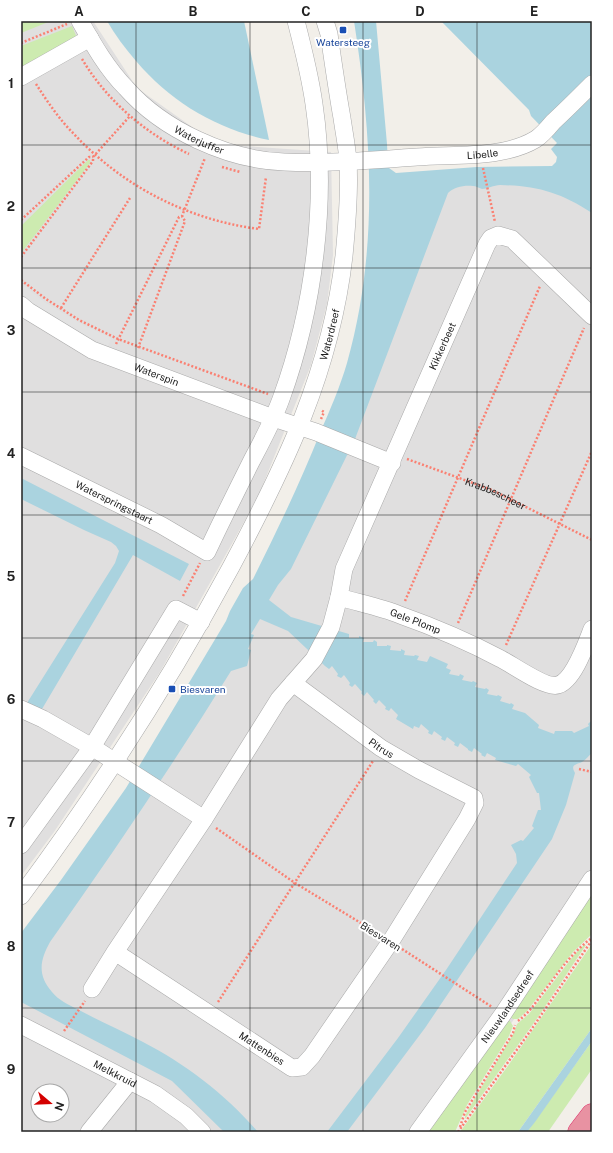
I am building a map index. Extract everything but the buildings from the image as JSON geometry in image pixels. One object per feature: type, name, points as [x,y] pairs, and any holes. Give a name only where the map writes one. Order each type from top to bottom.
[{"type":"highway","points":[[579,1132],[592,1115]]},
{"type":"street","name":"Waterjuffer","points":[[80,21],[107,64],[125,88],[158,117],[177,129],[226,151],[265,160],[283,162],[348,161]]},
{"type":"street","points":[[207,552],[281,399],[299,343],[307,306],[314,263],[317,222],[318,162],[314,104],[303,47],[296,21]]},
{"type":"street","name":"Waterdreef","points":[[21,896],[116,763],[201,622],[262,509],[300,427],[316,383],[327,346],[339,291],[346,221],[348,161],[329,34],[325,21]]},
{"type":"street","points":[[25,75],[90,38]]},
{"type":"street","name":"Libelle","points":[[348,161],[480,154],[515,149],[537,139],[592,84]]},
{"type":"street","points":[[498,235],[512,239],[591,315]]},
{"type":"street","name":"Kikkerbeet","points":[[394,458],[487,244],[492,238],[498,235]]},
{"type":"street","name":"Waterspin","points":[[21,305],[28,311],[92,350],[300,427]]},
{"type":"street","points":[[92,989],[204,819],[279,699],[314,659],[331,626],[339,597],[344,569],[394,458],[356,448],[300,427]]},
{"type":"street","name":"Waterspringstaart","points":[[21,456],[160,525],[207,552]]},
{"type":"street","name":"Gele Plomp","points":[[339,597],[400,614],[452,636],[500,659],[548,686],[558,685],[568,677],[578,661],[592,629]]},
{"type":"street","points":[[21,845],[92,747],[176,609],[201,622]]},
{"type":"street","name":"Pitrus","points":[[293,683],[381,748],[419,770],[474,798],[474,803],[467,819],[391,942]]},
{"type":"street","points":[[21,709],[43,719],[92,747],[204,819]]},
{"type":"street","name":"Nieuwlandsedreef","points":[[418,1132],[503,1014],[592,879]]},
{"type":"street","name":"Mattenbies","points":[[115,952],[292,1068],[302,1067],[312,1056],[391,942]]},
{"type":"street","name":"Melkkruid","points":[[21,1025],[155,1094],[174,1106],[202,1132]]},
{"type":"street","points":[[89,1132],[130,1080]]},
{"type":"path","points":[[21,43],[74,21]]},
{"type":"path","points":[[25,75],[72,133],[94,156],[125,179],[150,194],[185,210],[212,219],[259,229],[266,177]]},
{"type":"path","points":[[21,257],[93,161],[94,156],[141,103]]},
{"type":"path","points":[[109,357],[179,217],[182,216],[185,210],[210,145]]},
{"type":"path","points":[[21,220],[89,157],[94,156]]},
{"type":"path","points":[[482,165],[498,235]]},
{"type":"path","points":[[61,308],[130,198]]},
{"type":"path","points":[[133,366],[185,221],[182,216]]},
{"type":"path","points":[[400,614],[546,272]]},
{"type":"path","points":[[21,280],[46,300],[79,320],[118,339],[281,399]]},
{"type":"path","points":[[452,636],[591,315]]},
{"type":"path","points":[[500,659],[592,451]]},
{"type":"path","name":"Krabbescheer","points":[[394,458],[492,490],[592,540]]},
{"type":"path","points":[[176,609],[207,552]]},
{"type":"path","points":[[210,1015],[381,748]]},
{"type":"path","points":[[579,769],[592,772]]},
{"type":"path","name":"Biesvaren","points":[[204,819],[295,883],[440,972],[487,1004]]},
{"type":"path","points":[[459,1131],[531,1030],[592,939]]},
{"type":"path","points":[[459,1131],[465,1112],[513,1032],[515,1025],[514,1022],[526,1014],[576,951],[592,939]]},
{"type":"path","points":[[62,1033],[81,1008]]},
{"type":"shaded area","points":[[21,21],[93,21],[137,88],[216,144],[331,152],[333,255],[327,304],[311,365],[258,497],[160,672],[54,832],[21,876]]},
{"type":"shaded area","points":[[141,112],[158,125],[153,131],[136,118]]},
{"type":"shaded area","points":[[164,129],[180,139],[176,145],[160,135]]},
{"type":"shaded area","points":[[496,176],[592,198],[592,902],[557,958],[435,1132],[21,1132],[21,951],[234,645],[349,400],[407,192]]},
{"type":"shaded area","points":[[21,283],[46,303],[85,326],[111,338],[108,346],[80,333],[41,310],[21,295]]},
{"type":"green space","points":[[21,21],[51,21],[21,33]]},
{"type":"green space","points":[[72,26],[77,38],[21,67],[21,46]]},
{"type":"green space","points":[[88,160],[90,160],[90,163],[22,252],[21,226]]},
{"type":"green space","points":[[592,887],[592,934],[573,952],[527,1011],[518,1019],[513,1019],[510,1017],[545,959],[550,958],[570,928]]},
{"type":"green space","points":[[592,944],[592,1028],[518,1132],[460,1132],[510,1063]]},
{"type":"green space","points":[[584,945],[586,945],[538,1017],[465,1119],[468,1110],[514,1033],[517,1024],[529,1014],[574,955]]},
{"type":"green space","points":[[508,1020],[513,1026],[509,1036],[467,1105],[455,1132],[428,1132]]},
{"type":"green space","points":[[592,1041],[592,1069],[548,1132],[527,1132]]},
{"type":"water","points":[[107,21],[244,21],[269,140],[231,129],[196,112],[179,101],[150,76],[136,61],[120,41]]},
{"type":"water","points":[[354,21],[376,21],[388,165],[389,168],[396,173],[477,167],[552,166],[556,162],[557,157],[551,149],[557,143],[531,116],[529,110],[441,21],[592,21],[592,213],[559,195],[525,187],[500,185],[482,189],[474,186],[466,186],[456,188],[448,193],[355,439],[291,569],[278,585],[269,600],[291,617],[349,634],[349,638],[359,638],[359,636],[364,638],[363,642],[373,642],[374,640],[377,642],[377,646],[387,645],[391,646],[390,650],[401,651],[401,649],[405,651],[404,655],[419,656],[417,660],[427,662],[430,656],[448,664],[446,668],[451,670],[449,674],[459,676],[460,674],[464,676],[462,680],[473,681],[477,683],[475,687],[486,688],[489,690],[487,694],[502,697],[500,701],[511,703],[514,705],[512,709],[525,713],[539,725],[538,728],[554,734],[555,731],[572,731],[574,733],[589,726],[588,724],[592,720],[592,753],[583,761],[573,766],[575,773],[566,805],[552,839],[425,1028],[347,1132],[327,1132],[398,1038],[446,970],[517,863],[516,854],[511,845],[521,840],[523,841],[534,828],[532,826],[538,810],[541,810],[539,793],[537,793],[529,777],[531,775],[518,764],[516,766],[495,760],[496,758],[487,753],[485,757],[474,748],[472,752],[460,743],[458,747],[454,745],[455,743],[447,737],[445,741],[441,739],[442,737],[434,731],[432,735],[428,733],[429,731],[421,724],[419,728],[414,726],[413,729],[396,719],[398,715],[391,708],[389,711],[385,709],[386,707],[379,700],[376,704],[367,692],[364,696],[355,684],[352,687],[349,685],[350,683],[344,675],[341,678],[337,676],[338,674],[332,666],[329,669],[325,666],[288,631],[260,619],[251,634],[254,635],[248,649],[251,650],[247,666],[231,671],[143,808],[50,942],[42,961],[42,973],[44,980],[47,986],[57,997],[71,1006],[143,1042],[190,1070],[233,1105],[258,1132],[224,1132],[172,1081],[21,1002],[21,933],[61,880],[126,788],[226,621],[243,588],[253,579],[296,489],[341,381],[347,363],[357,320],[364,278],[368,235],[368,150],[365,107]]},
{"type":"water","points":[[21,478],[189,564],[180,581],[133,555],[42,709],[27,703],[115,563],[119,551],[111,542],[21,499]]},
{"type":"water","points":[[592,1028],[592,1041],[535,1122],[527,1132],[518,1132]]},
{"type":"place","name":"Watersteeg","points":[[343,30]]},
{"type":"place","name":"Biesvaren","points":[[172,689]]}]
